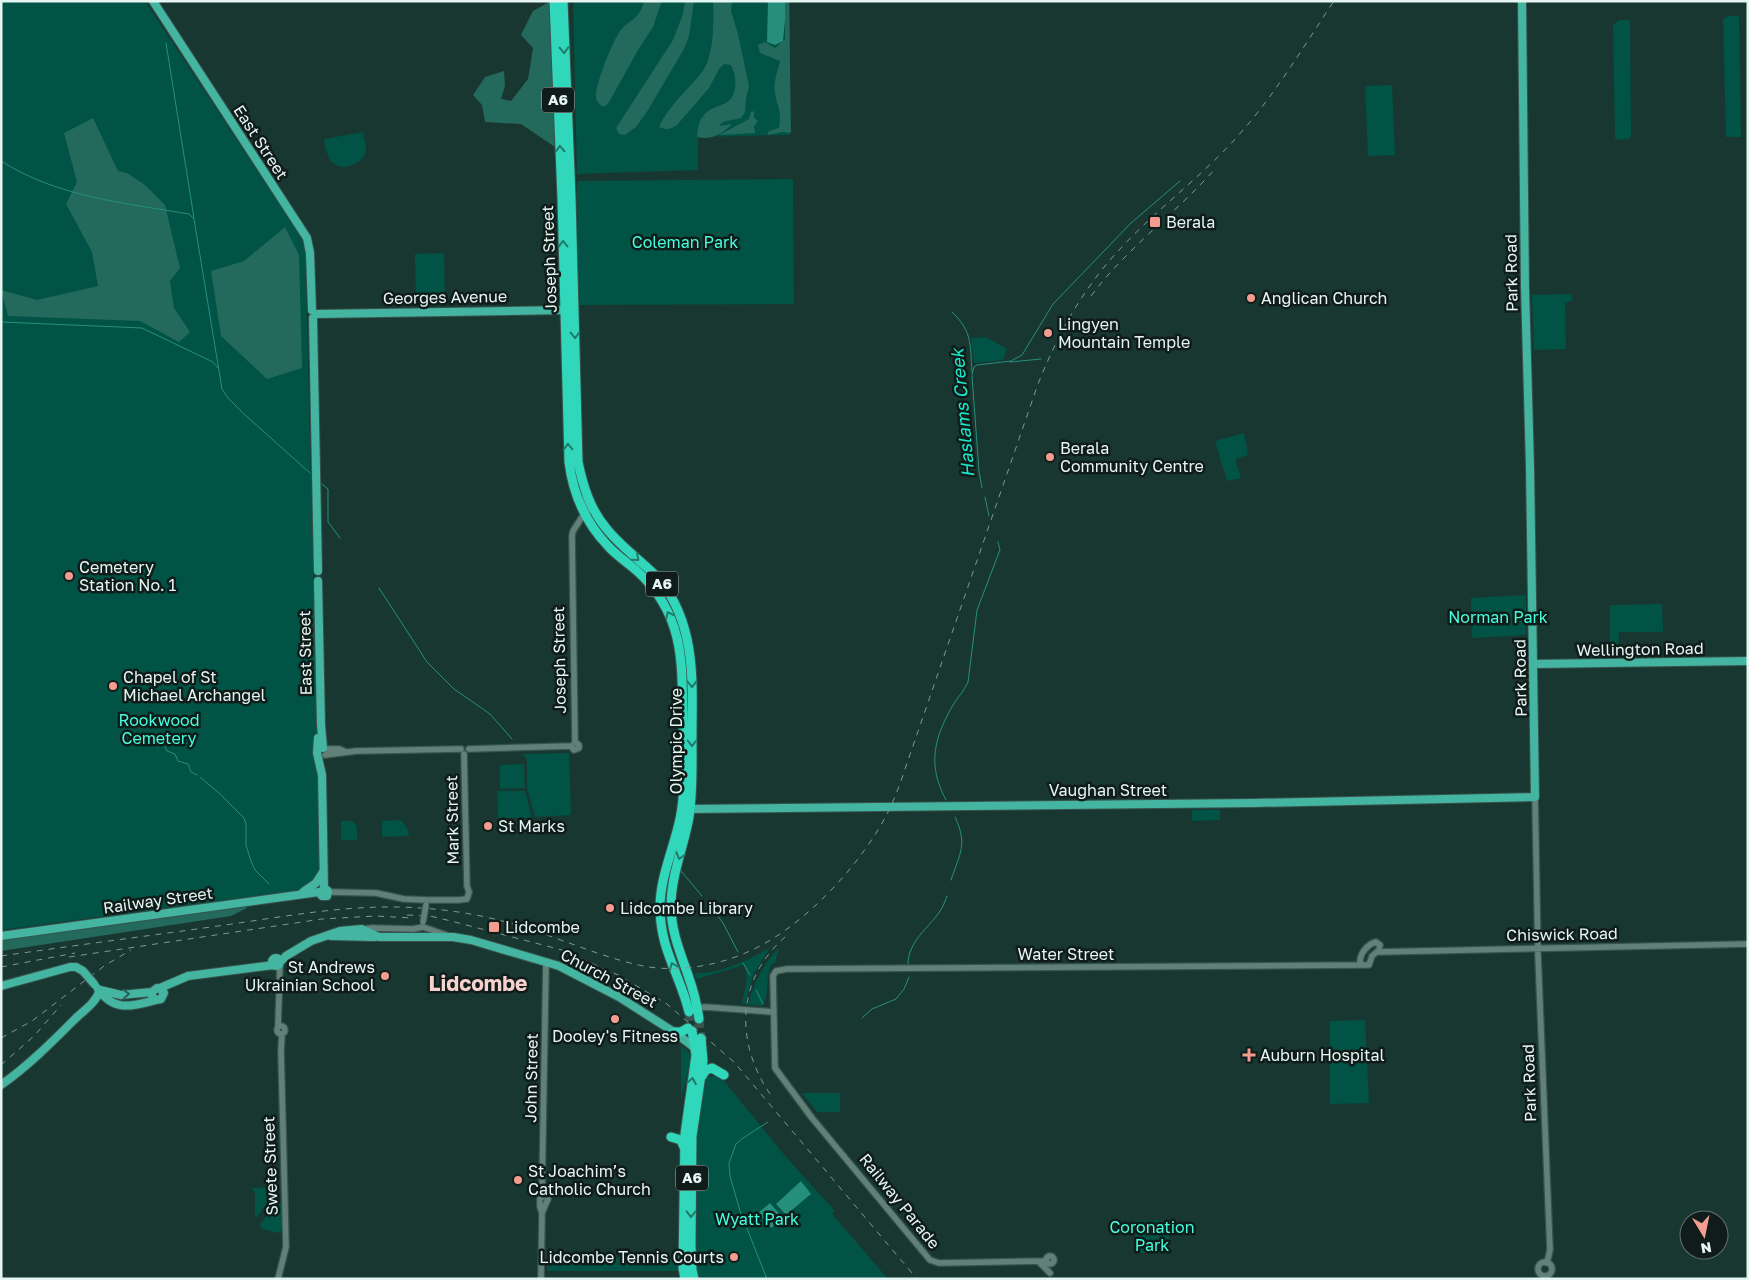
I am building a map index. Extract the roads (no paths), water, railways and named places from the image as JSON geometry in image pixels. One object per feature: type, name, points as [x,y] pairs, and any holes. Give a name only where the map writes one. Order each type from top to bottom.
[{"type":"highway","name":"Joseph Street","points":[[554,1],[578,462],[586,492]]},
{"type":"highway","name":"Joseph Street","points":[[563,1],[570,309],[569,462],[575,489],[584,515]]},
{"type":"highway","name":"Olympic Drive","points":[[586,492],[592,508],[606,528],[623,547],[654,575],[665,589],[684,627],[689,649],[686,830],[674,877],[671,911],[675,938],[690,982],[693,1010],[699,1019]]},
{"type":"highway","name":"Olympic Drive","points":[[584,515],[609,547],[650,584],[669,614],[679,647],[687,705]]},
{"type":"highway","name":"A6","points":[[674,1032],[690,1029],[695,1048],[695,1061],[686,1115],[684,1147],[683,1268],[686,1279]]},
{"type":"highway","name":"A6","points":[[694,1279],[691,1244],[692,1136],[703,1055],[701,1038]]},
{"type":"highway","name":"Church Street","points":[[695,1048],[703,1055]]},
{"type":"highway","points":[[695,1061],[703,1055]]},
{"type":"highway","points":[[700,1078],[708,1069],[715,1070],[724,1076]]},
{"type":"highway","points":[[671,1137],[681,1140],[684,1147]]},
{"type":"main road","name":"East Street","points":[[153,1],[306,238],[310,252],[314,314],[318,571],[314,572],[313,576],[314,580],[318,581],[324,891]]},
{"type":"main road","name":"Park Road","points":[[1522,1],[1525,288],[1535,797]]},
{"type":"main road","name":"Georges Avenue","points":[[314,314],[570,309]]},
{"type":"main road","name":"Wellington Road","points":[[1533,664],[1748,661]]},
{"type":"main road","name":"Vaughan Street","points":[[686,809],[1254,803],[1535,797]]},
{"type":"main road","points":[[294,895],[313,885],[320,878],[323,870]]},
{"type":"main road","name":"Railway Street","points":[[1,936],[324,891]]},
{"type":"main road","points":[[91,1004],[100,1001],[133,1006],[150,1002],[158,993],[181,978],[276,963],[311,941],[327,936],[365,930],[379,937]]},
{"type":"main road","points":[[327,936],[450,938],[489,946]]},
{"type":"main road","points":[[415,938],[489,946]]},
{"type":"main road","name":"Church Street","points":[[489,946],[559,966],[619,997],[674,1032],[695,1048]]},
{"type":"main road","points":[[1,986],[76,967],[83,970],[108,1000],[121,1005]]},
{"type":"main road","points":[[98,988],[121,995],[158,993]]},
{"type":"main road","points":[[1,1085],[29,1064],[91,1004],[98,995],[98,988]]},
{"type":"main road","points":[[75,1018],[98,988]]},
{"type":"street","name":"Joseph Street","points":[[465,751],[573,744],[571,530],[588,510],[584,498],[586,492]]},
{"type":"street","points":[[322,752],[339,749],[346,752],[465,751]]},
{"type":"street","name":"Mark Street","points":[[465,751],[467,889]]},
{"type":"street","name":"Park Road","points":[[1535,797],[1538,948],[1550,1250],[1547,1263]]},
{"type":"street","points":[[450,901],[460,898],[467,889]]},
{"type":"street","name":"Railway Street","points":[[324,891],[375,892],[427,902],[464,900],[468,898],[467,889]]},
{"type":"street","points":[[423,924],[427,902]]},
{"type":"street","points":[[365,930],[414,928],[423,924]]},
{"type":"street","points":[[423,924],[450,938]]},
{"type":"street","points":[[434,931],[457,934],[481,941],[489,946]]},
{"type":"street","name":"Chiswick Road","points":[[1362,965],[1360,957],[1369,945],[1374,942],[1379,944],[1380,949],[1377,952]]},
{"type":"street","name":"Chiswick Road","points":[[1377,952],[1748,944]]},
{"type":"street","points":[[1362,965],[1368,965],[1372,956],[1377,952]]},
{"type":"street","name":"John Street","points":[[541,1279],[546,962]]},
{"type":"street","name":"Swete Street","points":[[276,963],[279,976],[286,1247],[278,1279]]},
{"type":"street","name":"Water Street","points":[[774,1012],[773,976],[781,969],[1362,965]]},
{"type":"street","points":[[693,1010],[705,1007],[774,1012]]},
{"type":"street","name":"Railway Parade","points":[[774,1012],[774,1068],[812,1118],[930,1260],[939,1263],[1048,1263],[1050,1276]]},
{"type":"street","points":[[1039,1262],[1050,1276]]},
{"type":"street","points":[[1543,1263],[1547,1263],[1551,1266],[1550,1273],[1547,1276],[1541,1277],[1538,1273],[1538,1267],[1543,1263]]},
{"type":"waterway","points":[[166,43],[194,218]]},
{"type":"waterway","points":[[1,161],[45,183],[68,191],[116,202],[189,214],[194,219],[222,389],[244,414],[310,473]]},
{"type":"waterway","points":[[972,375],[974,367],[977,365],[1011,361],[1022,355],[1053,304],[1131,223],[1180,181]]},
{"type":"waterway","name":"Haslams Creek","points":[[952,312],[959,319],[967,333],[972,372]]},
{"type":"waterway","points":[[1,322],[142,328],[213,362],[218,368]]},
{"type":"waterway","points":[[1010,362],[1041,359]]},
{"type":"waterway","name":"Haslams Creek","points":[[972,376],[982,488]]},
{"type":"waterway","points":[[322,484],[328,489],[328,522],[340,538]]},
{"type":"waterway","name":"Haslams Creek","points":[[985,497],[989,516]]},
{"type":"waterway","name":"Haslams Creek","points":[[946,800],[936,775],[935,752],[937,740],[946,717],[968,682],[977,610],[1000,550],[998,542]]},
{"type":"waterway","points":[[379,588],[427,662],[454,689],[490,714],[512,739]]},
{"type":"waterway","points":[[165,747],[167,751],[175,754],[178,761],[188,764],[191,772],[197,775]]},
{"type":"waterway","points":[[200,777],[244,818],[246,824],[246,845],[251,861],[255,870],[269,884]]},
{"type":"waterway","points":[[951,880],[960,855],[962,842],[955,817]]},
{"type":"waterway","points":[[681,871],[702,896]]},
{"type":"waterway","points":[[908,964],[911,948],[940,911],[947,896]]},
{"type":"waterway","points":[[715,912],[738,952]]},
{"type":"waterway","points":[[743,963],[750,975]]},
{"type":"waterway","points":[[862,1018],[872,1009],[896,999],[904,989],[909,977]]},
{"type":"waterway","points":[[756,990],[763,1004]]},
{"type":"waterway","points":[[767,1279],[740,1211],[730,1176],[729,1163],[736,1144],[768,1122]]},
{"type":"tunnel","points":[[689,1012],[692,1031]]},
{"type":"tunnel","points":[[699,1019],[701,1038]]},
{"type":"railway","points":[[1,956],[315,912],[356,908],[398,907],[432,909],[483,916],[516,925],[629,963],[672,969],[701,966],[730,959],[756,948],[795,923],[814,907],[849,870],[864,851],[891,807],[1038,384],[1054,347],[1073,312],[1094,280],[1120,249],[1223,152],[1251,121],[1334,1]]},
{"type":"railway","points":[[1091,296],[1120,262],[1215,169]]},
{"type":"railway","points":[[407,915],[430,916],[562,950],[618,975],[667,1004],[734,1062],[917,1279]]},
{"type":"railway","points":[[69,957],[322,919],[375,916],[413,918]]},
{"type":"railway","points":[[770,1094],[751,1054],[746,1033],[746,1012],[749,992],[757,972],[769,954],[785,937]]},
{"type":"railway","points":[[1,1038],[32,1021],[104,966],[131,950]]},
{"type":"railway","points":[[1,967],[75,953]]},
{"type":"railway","points":[[1,1065],[34,1036],[61,1005]]},
{"type":"place","name":"Berala","points":[[1155,222]]},
{"type":"place","name":"Anglican Church","points":[[1251,298]]},
{"type":"place","name":"Lingyen Mountain Temple","points":[[1048,333]]},
{"type":"place","name":"Berala Community Centre","points":[[1050,457]]},
{"type":"place","name":"Cemetery Station No. 1","points":[[69,576]]},
{"type":"place","name":"Chapel of St Michael Archangel","points":[[113,686]]},
{"type":"place","name":"St Marks","points":[[488,826]]},
{"type":"place","name":"Lidcombe Library","points":[[610,908]]},
{"type":"place","name":"Lidcombe","points":[[494,927]]},
{"type":"place","name":"St Andrews Ukrainian School","points":[[385,976]]},
{"type":"place","name":"Dooley's Fitness","points":[[615,1019]]},
{"type":"place","name":"Auburn Hospital","points":[[1249,1055]]},
{"type":"place","name":"St Joachim’s Catholic Church","points":[[518,1180]]},
{"type":"place","name":"Lidcombe Tennis Courts","points":[[734,1257]]},
{"type":"district","name":"Lidcombe","points":[[478,984]]},
{"type":"park label","name":"Coleman Park","points":[[685,242]]},
{"type":"park label","name":"Norman Park","points":[[1498,617]]},
{"type":"park label","name":"Rookwood Cemetery","points":[[159,729]]},
{"type":"park label","name":"Wyatt Park","points":[[757,1219]]},
{"type":"park label","name":"Coronation Park","points":[[1152,1236]]}]
